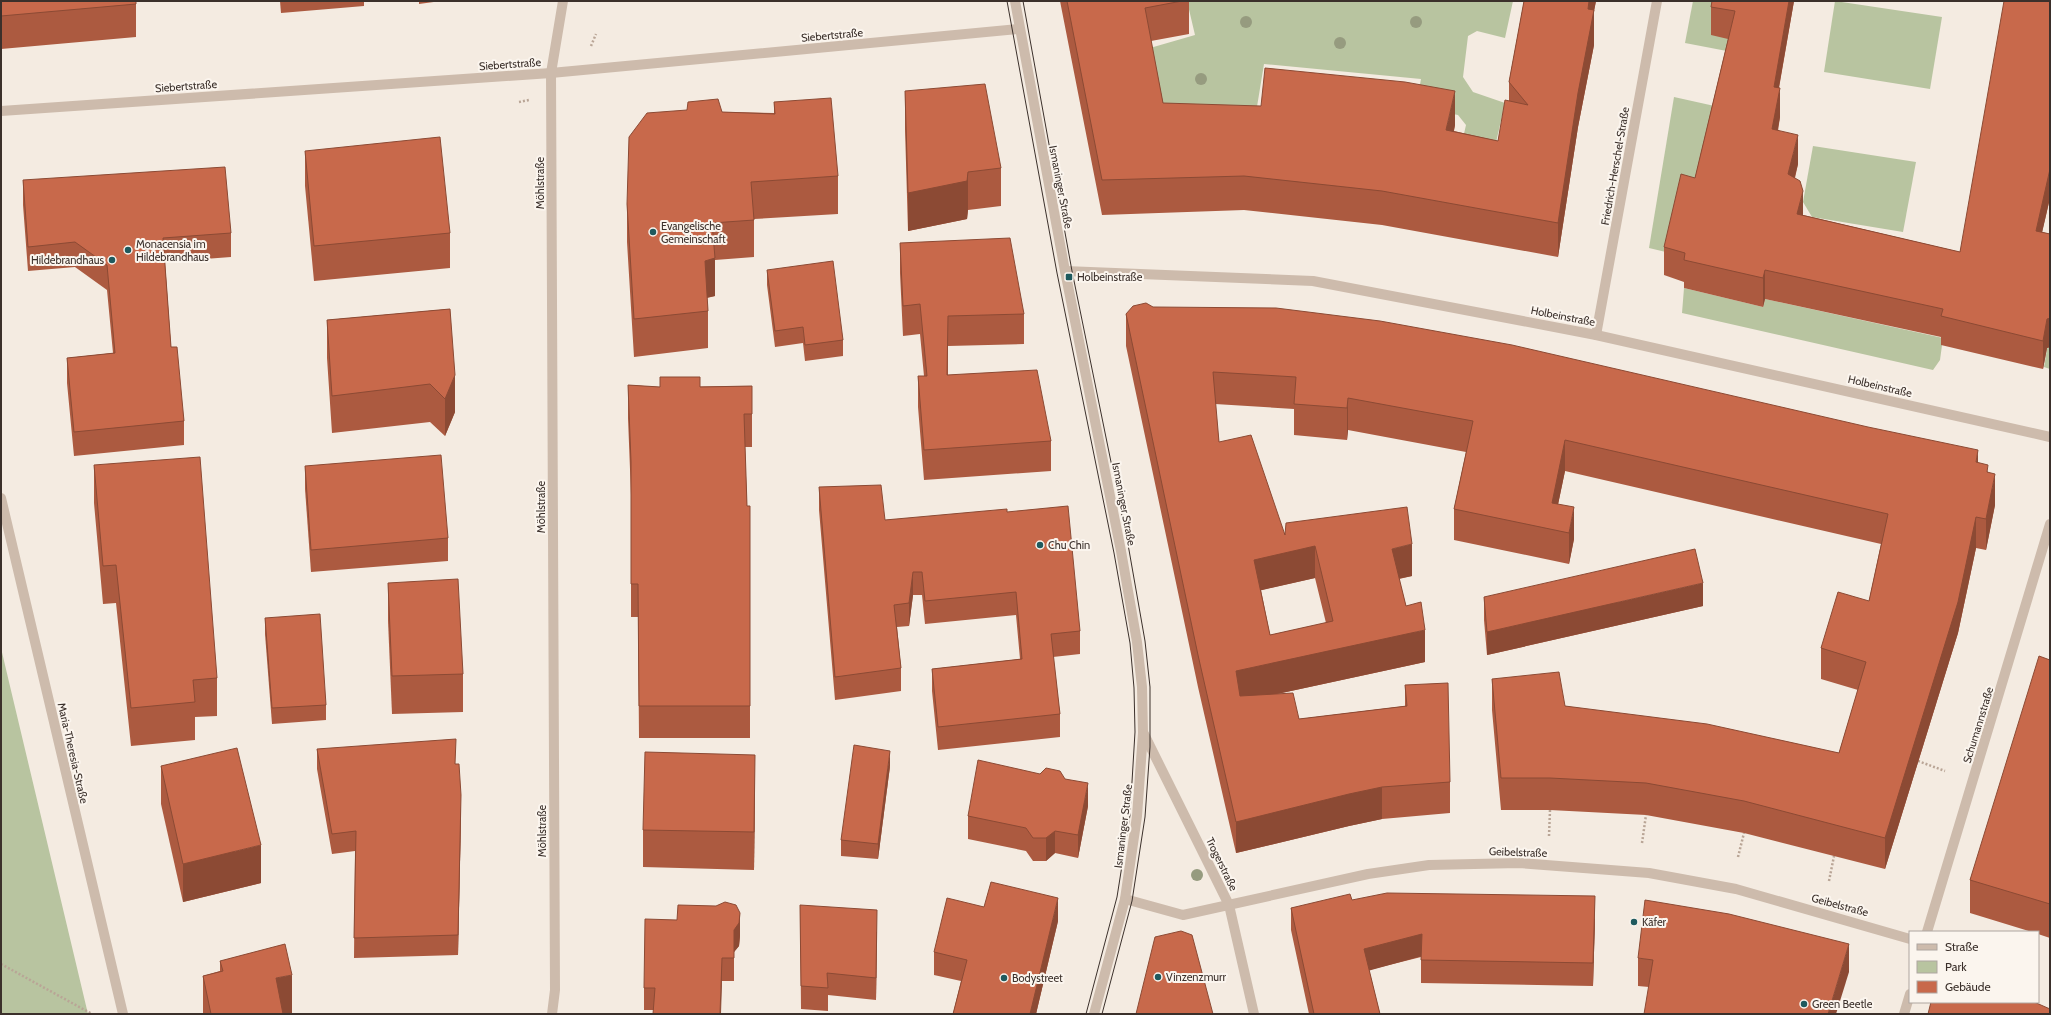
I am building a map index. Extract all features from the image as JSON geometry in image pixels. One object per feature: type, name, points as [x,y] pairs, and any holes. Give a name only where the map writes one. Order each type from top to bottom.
[{"type":"street","name":"Möhlstraße","points":[[552,1014],[555,974],[551,73],[563,1]]},
{"type":"street","name":"Ismaninger Straße","points":[[1015,1],[1065,271],[1121,551],[1137,642],[1142,687],[1143,733],[1137,816],[1125,899],[1094,1014]]},
{"type":"street","name":"Friedrich-Herschel-Straße","points":[[1596,334],[1657,1]]},
{"type":"street","name":"Siebertstraße","points":[[1,111],[551,73],[1019,29]]},
{"type":"street","name":"Holbeinstraße","points":[[1065,271],[1313,281],[1596,334],[2050,437]]},
{"type":"street","name":"Maria-Theresia-Straße","points":[[1,498],[122,1014]]},
{"type":"street","name":"Schumannstraße","points":[[1927,931],[2050,524]]},
{"type":"street","name":"Trogerstraße","points":[[1143,733],[1229,904],[1254,1014]]},
{"type":"street","name":"Geibelstraße","points":[[1125,899],[1183,915],[1368,874],[1429,865],[1519,863],[1649,873],[1736,889],[1909,939]]},
{"type":"street","points":[[1904,1014],[1909,997]]},
{"type":"path","points":[[1918,761],[1944,771]]},
{"type":"path","points":[[1549,836],[1550,810]]},
{"type":"path","points":[[1642,843],[1646,815]]},
{"type":"path","points":[[1738,857],[1744,833]]},
{"type":"path","points":[[1829,881],[1834,856]]},
{"type":"path","points":[[1,964],[92,1014]]},
{"type":"green space","points":[[1187,1],[1513,1],[1505,38],[1477,31],[1468,36],[1463,77],[1473,92],[1505,103],[1489,173],[1460,151],[1466,125],[1458,115],[1416,107],[1421,79],[1264,64],[1253,131],[1168,128],[1150,48],[1195,35]]},
{"type":"green space","points":[[1693,1],[1717,1],[1734,40],[1732,52],[1685,43]]},
{"type":"green space","points":[[1835,1],[1942,17],[1930,89],[1824,72]]},
{"type":"green space","points":[[1674,97],[1719,107],[1670,253],[1649,248]]},
{"type":"green space","points":[[1813,146],[1916,162],[1903,232],[1812,217],[1803,202]]},
{"type":"green space","points":[[1684,288],[1763,307],[1765,299],[1943,338],[1940,360],[1933,370],[1682,313]]},
{"type":"green space","points":[[2048,343],[2050,343],[2050,369],[2044,367]]},
{"type":"green space","points":[[1,648],[9,682],[88,1014],[1,1014]]},
{"type":"building","points":[[1,1],[136,1],[136,4],[1,16]]},
{"type":"building","points":[[1067,1],[1182,1],[1145,8],[1163,103],[1261,106],[1265,68],[1405,82],[1455,91],[1446,130],[1498,141],[1505,100],[1528,105],[1509,82],[1524,1],[1589,1],[1588,9],[1594,10],[1578,93],[1558,223],[1382,191],[1244,176],[1102,180]]},
{"type":"building","points":[[1712,1],[1789,1],[1774,87],[1780,88],[1772,129],[1798,135],[1788,174],[1800,181],[1803,191],[1797,214],[1960,252],[2004,1],[2050,1],[2050,169],[2036,231],[2050,234],[2050,318],[2047,319],[2043,341],[1941,316],[1943,309],[1765,270],[1763,278],[1684,260],[1685,253],[1664,247],[1681,174],[1695,178],[1735,11],[1711,7]]},
{"type":"building","points":[[985,84],[1001,168],[968,172],[967,181],[908,193],[905,91]]},
{"type":"building","points":[[831,98],[838,176],[751,182],[754,220],[712,223],[715,258],[705,261],[708,311],[634,319],[627,204],[629,137],[647,113],[687,110],[688,102],[718,99],[722,112],[775,114],[774,102]]},
{"type":"building","points":[[440,137],[450,233],[314,246],[305,151]]},
{"type":"building","points":[[225,167],[231,233],[163,238],[171,347],[177,347],[184,421],[74,432],[67,358],[115,353],[107,265],[75,242],[28,247],[23,180]]},
{"type":"building","points":[[1010,238],[1024,314],[948,316],[947,375],[1037,370],[1051,441],[924,450],[918,376],[927,376],[920,304],[903,306],[900,243]]},
{"type":"building","points":[[833,261],[843,340],[805,345],[803,327],[775,331],[767,270]]},
{"type":"building","points":[[1146,303],[1153,307],[1276,308],[1380,321],[1512,345],[1868,427],[1978,450],[1976,462],[1988,465],[1987,472],[1995,474],[1986,519],[1976,517],[1958,602],[1885,838],[1744,801],[1646,783],[1550,778],[1501,778],[1492,679],[1559,672],[1565,706],[1707,724],[1839,753],[1866,662],[1821,648],[1838,592],[1869,601],[1888,514],[1565,440],[1552,503],[1574,507],[1569,533],[1454,509],[1473,421],[1348,398],[1347,408],[1294,404],[1296,377],[1213,372],[1219,442],[1251,435],[1285,535],[1286,523],[1407,507],[1412,544],[1392,549],[1406,606],[1421,602],[1425,630],[1236,671],[1240,696],[1293,693],[1299,719],[1407,706],[1405,685],[1448,683],[1450,782],[1382,787],[1236,822],[1198,655],[1126,314],[1133,306]],"holes":[[[1315,546],[1333,621],[1270,635],[1254,560]]]},
{"type":"building","points":[[450,309],[455,375],[445,399],[430,384],[332,396],[327,320]]},
{"type":"building","points":[[660,377],[700,377],[700,387],[752,386],[752,414],[744,414],[747,506],[750,506],[750,706],[639,706],[638,584],[631,584],[631,462],[628,385],[660,387]]},
{"type":"building","points":[[441,455],[448,538],[311,550],[305,466]]},
{"type":"building","points":[[200,457],[217,678],[193,680],[195,702],[131,708],[116,565],[103,566],[94,465]]},
{"type":"building","points":[[881,485],[885,520],[1007,509],[1007,512],[1068,506],[1080,631],[1051,634],[1060,714],[938,727],[932,669],[1022,659],[1016,592],[925,601],[922,572],[913,572],[909,603],[894,605],[901,668],[835,677],[819,487]]},
{"type":"building","points":[[1695,549],[1703,583],[1487,632],[1484,597]]},
{"type":"building","points":[[458,579],[463,674],[392,676],[388,583]]},
{"type":"building","points":[[320,614],[326,705],[272,708],[265,618]]},
{"type":"building","points":[[2039,656],[2050,660],[2050,904],[1970,880]]},
{"type":"building","points":[[456,739],[455,764],[459,764],[461,795],[458,935],[354,938],[356,831],[332,834],[317,749]]},
{"type":"building","points":[[854,745],[890,751],[878,844],[841,840]]},
{"type":"building","points":[[237,748],[261,845],[183,864],[161,766]]},
{"type":"building","points":[[645,752],[755,755],[754,832],[643,830]]},
{"type":"building","points":[[978,760],[1040,774],[1046,768],[1060,771],[1065,779],[1088,783],[1078,835],[1055,831],[1046,838],[1033,838],[1026,828],[968,816]]},
{"type":"building","points":[[991,882],[1058,898],[1030,1014],[953,1014],[967,960],[934,952],[947,898],[984,907]]},
{"type":"building","points":[[1387,893],[1595,896],[1593,963],[1421,960],[1422,934],[1364,949],[1380,1014],[1314,1014],[1291,908],[1350,894],[1352,900]]},
{"type":"building","points":[[1645,900],[1729,914],[1849,944],[1828,1014],[1644,1014],[1653,960],[1638,958]]},
{"type":"building","points":[[725,902],[736,905],[740,913],[739,923],[734,930],[734,958],[722,958],[720,1014],[653,1014],[655,988],[644,988],[645,919],[677,920],[678,905],[716,906]]},
{"type":"building","points":[[800,905],[877,910],[876,978],[827,973],[828,988],[801,986]]},
{"type":"building","points":[[1181,931],[1192,935],[1213,1014],[1136,1014],[1155,937]]},
{"type":"building","points":[[285,944],[292,975],[276,978],[283,1014],[211,1014],[203,976],[223,971],[220,961]]},
{"type":"building","points":[[1931,1003],[2036,1003],[2050,1009],[2050,1014],[1928,1014]]},
{"type":"tram line","points":[[1007,1],[1057,273],[1114,553],[1130,643],[1134,688],[1135,732],[1130,815],[1117,897],[1086,1014]]},
{"type":"tram line","points":[[1023,1],[1072,271],[1129,550],[1145,641],[1150,687],[1150,747],[1145,817],[1132,901],[1102,1014]]},
{"type":"place","name":"Evangelische Gemeinschaft","points":[[653,232]]},
{"type":"place","name":"Monacensia im Hildebrandhaus","points":[[128,250]]},
{"type":"place","name":"Hildebrandhaus","points":[[112,260]]},
{"type":"place","name":"Holbeinstraße","points":[[1069,277]]},
{"type":"place","name":"Chu Chin","points":[[1040,545]]},
{"type":"place","name":"Käfer","points":[[1634,922]]},
{"type":"place","name":"Vinzenzmurr","points":[[1158,977]]},
{"type":"place","name":"Bodystreet","points":[[1004,978]]},
{"type":"place","name":"Green Beetle","points":[[1804,1004]]}]
